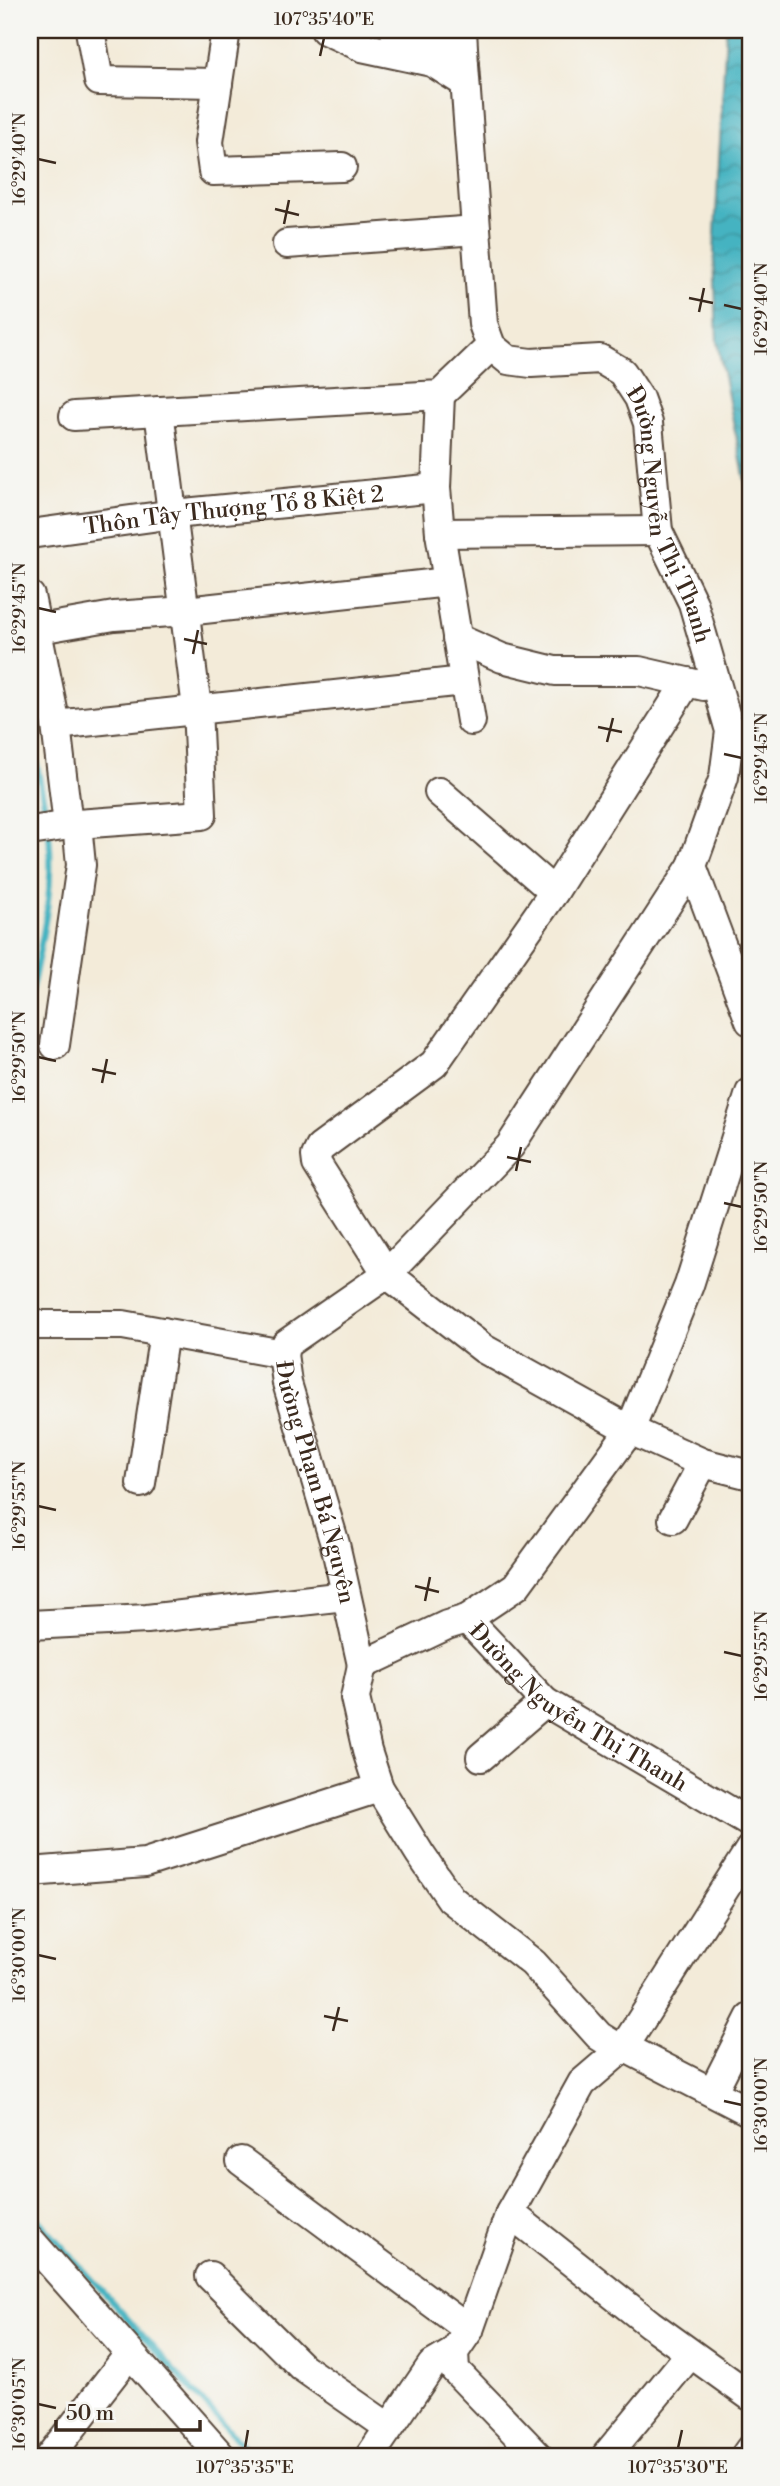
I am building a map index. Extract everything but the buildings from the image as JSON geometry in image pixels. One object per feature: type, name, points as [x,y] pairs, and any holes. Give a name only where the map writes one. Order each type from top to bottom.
[{"type":"street","points":[[90,30],[99,81],[218,83]]},
{"type":"street","points":[[226,30],[209,142],[213,171],[342,167]]},
{"type":"street","points":[[325,30],[362,47],[432,62],[464,74]]},
{"type":"street","points":[[394,30],[433,40],[452,52],[464,74]]},
{"type":"street","points":[[74,416],[440,395],[491,346],[483,324],[462,30]]},
{"type":"street","points":[[287,244],[476,230]]},
{"type":"street","name":"Đường Nguyễn Thị Thanh","points":[[283,1354],[286,1344],[387,1274],[510,1146],[692,866],[729,758],[730,731],[693,603],[658,531],[648,423],[639,398],[622,372],[600,359],[531,363],[508,360],[491,346]]},
{"type":"street","points":[[440,395],[436,488],[440,533],[471,721]]},
{"type":"street","points":[[54,827],[202,814],[197,708],[159,411]]},
{"type":"street","name":"Thôn Tây Thượng Tổ 8 Kiệt 2","points":[[30,534],[174,514],[436,488]]},
{"type":"street","points":[[440,533],[658,531]]},
{"type":"street","points":[[39,629],[114,616],[186,611],[448,582]]},
{"type":"street","points":[[30,596],[39,629],[56,725],[54,827],[81,865],[55,1045]]},
{"type":"street","points":[[457,638],[502,657],[555,671],[639,671],[718,689]]},
{"type":"street","points":[[56,725],[464,681]]},
{"type":"street","points":[[687,682],[554,892],[434,1064],[320,1149],[316,1156],[317,1164],[387,1274],[484,1349],[630,1430],[703,1463],[750,1475]]},
{"type":"street","points":[[439,793],[554,892]]},
{"type":"street","points":[[692,866],[750,1021]]},
{"type":"street","name":"Đường Nguyễn Thị Thanh","points":[[750,1093],[690,1286],[630,1430],[516,1586],[467,1619],[545,1702],[750,1823]]},
{"type":"street","name":"Đường Phạm Bá Nguyên","points":[[30,1325],[123,1325],[283,1354],[287,1383],[335,1544],[362,1665]]},
{"type":"street","points":[[141,1483],[164,1332]]},
{"type":"street","points":[[673,1519],[703,1463]]},
{"type":"street","points":[[30,1625],[147,1619],[345,1596]]},
{"type":"street","points":[[467,1619],[362,1665],[355,1698],[379,1788],[451,1899],[533,1964],[599,2036],[713,2091],[750,2112]]},
{"type":"street","points":[[481,1757],[545,1702]]},
{"type":"street","points":[[30,1872],[145,1863],[379,1788]]},
{"type":"street","points":[[538,2456],[455,2370],[461,2341],[510,2213],[582,2083],[622,2048],[750,1849]]},
{"type":"street","points":[[713,2091],[750,2018]]},
{"type":"street","points":[[241,2161],[461,2341]]},
{"type":"street","points":[[510,2213],[690,2354],[750,2396]]},
{"type":"street","points":[[30,2240],[221,2456]]},
{"type":"street","points":[[210,2276],[302,2367],[388,2427]]},
{"type":"street","points":[[370,2456],[432,2365],[461,2341]]},
{"type":"street","points":[[50,2456],[130,2353]]},
{"type":"street","points":[[606,2456],[690,2354]]},
{"type":"street","points":[[745,2456],[750,2449]]},
{"type":"water","points":[[726,30],[750,30],[750,505],[717,342],[714,252]]},
{"type":"waterway","points":[[30,726],[47,820]]},
{"type":"waterway","points":[[30,998],[49,896],[49,834]]},
{"type":"waterway","points":[[30,2211],[252,2456]]}]
